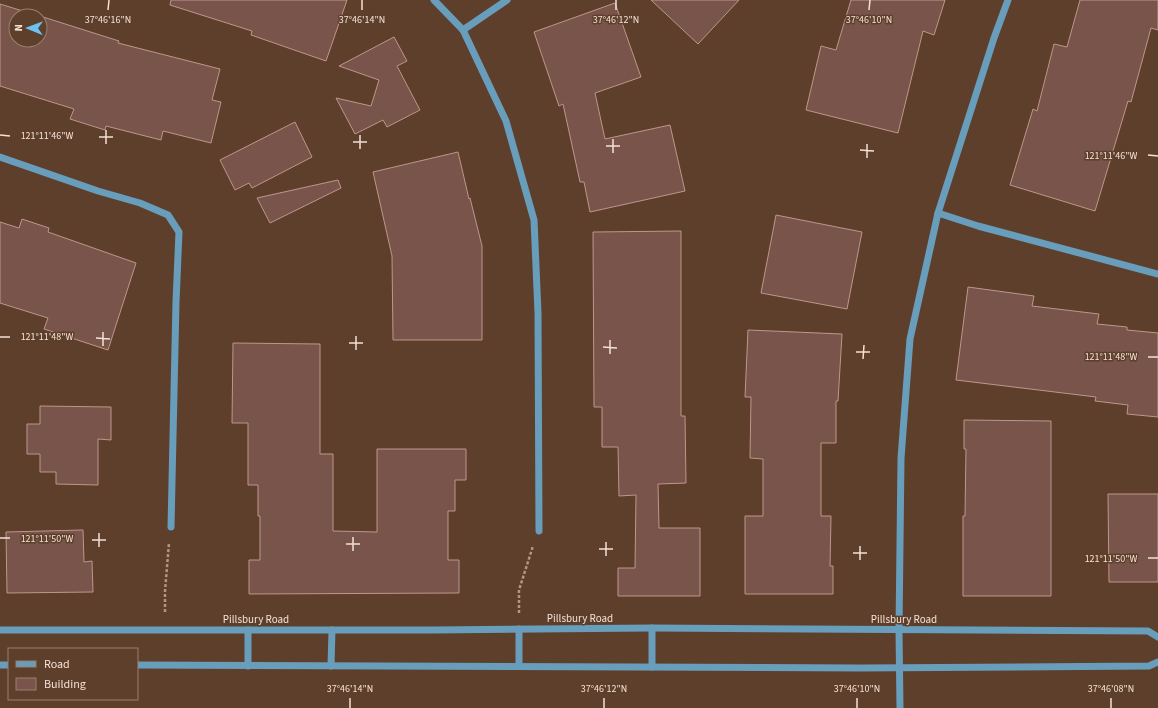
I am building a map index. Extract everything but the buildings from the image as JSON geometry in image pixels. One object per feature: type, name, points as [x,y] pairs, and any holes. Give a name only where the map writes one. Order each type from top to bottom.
[{"type":"street","points":[[434,0],[463,30],[506,121],[534,220],[538,313],[539,531]]},
{"type":"street","points":[[463,30],[507,0]]},
{"type":"street","points":[[900,708],[899,630],[902,458],[910,339],[938,213],[994,38],[1008,0]]},
{"type":"street","points":[[0,157],[98,191],[140,203],[168,215],[179,232],[171,527]]},
{"type":"street","points":[[938,213],[978,226],[1158,274]]},
{"type":"street","points":[[652,628],[652,667]]},
{"type":"street","name":"Pillsbury Road","points":[[0,630],[652,628],[1148,631],[1158,637]]},
{"type":"street","points":[[519,629],[519,666]]},
{"type":"street","points":[[248,630],[248,666]]},
{"type":"street","points":[[331,666],[332,630]]},
{"type":"street","points":[[138,665],[900,668],[1149,666],[1158,662]]},
{"type":"path","points":[[165,630],[164,591],[171,527]]},
{"type":"path","points":[[519,629],[519,590],[539,531]]}]
